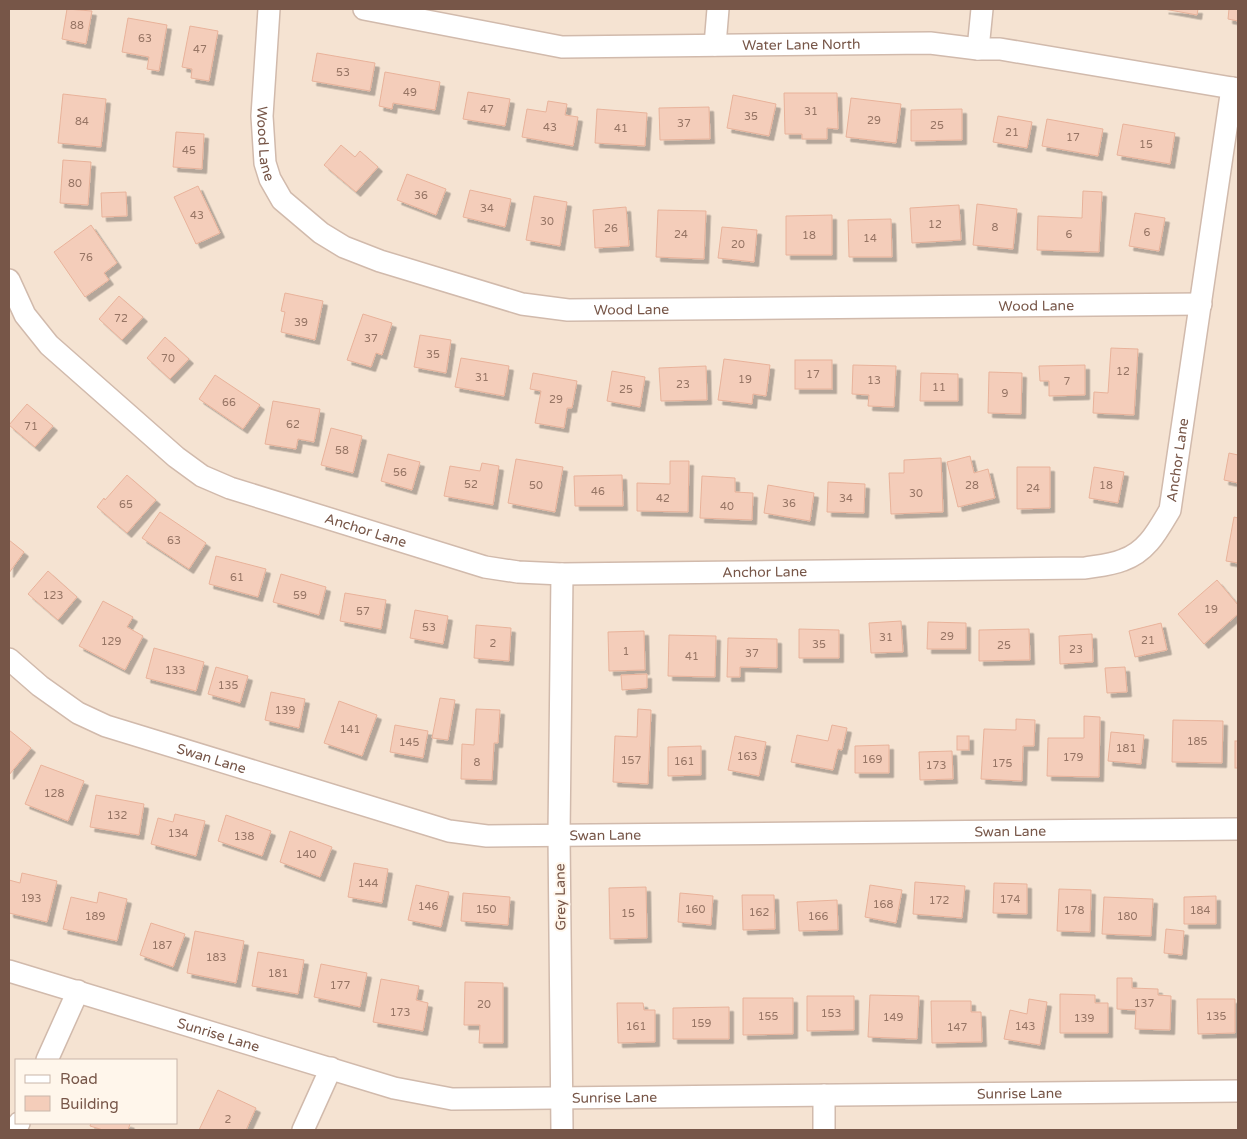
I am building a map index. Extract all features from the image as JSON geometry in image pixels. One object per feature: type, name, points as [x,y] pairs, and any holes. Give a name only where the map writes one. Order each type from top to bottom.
[{"type":"street","name":"Wood Lane","points":[[270,9],[262,116],[265,163],[270,179],[282,200],[321,233],[344,247],[380,261],[522,304],[568,310],[1201,304]]},
{"type":"street","name":"Water Lane North","points":[[364,9],[454,18],[562,47],[930,43],[978,49],[1000,49],[1235,89]]},
{"type":"street","points":[[715,46],[718,9]]},
{"type":"street","points":[[978,49],[982,9]]},
{"type":"street","name":"Anchor Lane","points":[[9,280],[25,315],[49,345],[176,457],[202,476],[230,488],[485,567],[518,572],[562,574],[1085,568],[1122,561],[1135,554],[1152,540],[1170,510],[1235,89]]},
{"type":"street","name":"Grey Lane","points":[[562,574],[559,835],[562,1130]]},
{"type":"street","name":"Swan Lane","points":[[9,659],[40,686],[78,713],[106,726],[449,831],[487,836],[1238,829]]},
{"type":"street","name":"Sunrise Lane","points":[[9,971],[394,1088],[452,1099],[1238,1091]]},
{"type":"street","points":[[47,1059],[78,992]]},
{"type":"street","points":[[303,1130],[331,1068]]},
{"type":"street","points":[[824,1095],[824,1130]]},
{"type":"shaded area","points":[[9,9],[1238,9],[1238,1130],[9,1130]]},
{"type":"building","points":[[67,9],[92,11],[86,44],[62,39]]},
{"type":"building","points":[[1164,9],[1198,9],[1197,15]]},
{"type":"building","points":[[1229,9],[1238,9],[1238,21],[1228,19]]},
{"type":"building","points":[[128,18],[167,25],[159,71],[147,69],[149,57],[122,52]]},
{"type":"building","points":[[190,26],[218,31],[209,81],[191,78],[192,69],[182,67]]},
{"type":"building","points":[[317,53],[375,63],[370,91],[312,81]]},
{"type":"building","points":[[385,72],[440,82],[435,110],[393,103],[392,109],[379,106]]},
{"type":"building","points":[[468,92],[510,99],[505,126],[463,119]]},
{"type":"building","points":[[784,93],[837,93],[838,129],[827,128],[827,139],[802,139],[802,134],[785,134]]},
{"type":"building","points":[[63,94],[106,99],[101,147],[58,143]]},
{"type":"building","points":[[733,95],[776,104],[769,136],[727,128]]},
{"type":"building","points":[[851,98],[901,104],[896,143],[846,137]]},
{"type":"building","points":[[548,101],[567,104],[565,115],[578,117],[573,146],[522,137],[527,109],[546,112]]},
{"type":"building","points":[[709,107],[710,139],[660,140],[659,108]]},
{"type":"building","points":[[597,109],[647,113],[645,146],[595,143]]},
{"type":"building","points":[[962,109],[962,140],[911,141],[911,110]]},
{"type":"building","points":[[998,116],[1032,122],[1027,148],[993,142]]},
{"type":"building","points":[[1047,119],[1103,129],[1098,156],[1042,146]]},
{"type":"building","points":[[1123,124],[1175,133],[1170,164],[1117,155]]},
{"type":"building","points":[[176,132],[204,134],[202,169],[173,167]]},
{"type":"building","points":[[341,145],[355,157],[360,151],[378,167],[356,192],[324,165]]},
{"type":"building","points":[[63,160],[91,162],[88,205],[60,203]]},
{"type":"building","points":[[407,174],[446,189],[436,215],[397,200]]},
{"type":"building","points":[[198,186],[220,233],[196,244],[174,197]]},
{"type":"building","points":[[470,190],[511,199],[505,227],[463,217]]},
{"type":"building","points":[[1083,191],[1102,192],[1099,252],[1037,250],[1038,216],[1082,218]]},
{"type":"building","points":[[126,192],[127,216],[102,217],[101,193]]},
{"type":"building","points":[[534,196],[567,202],[560,246],[526,240]]},
{"type":"building","points":[[977,204],[1017,209],[1013,249],[973,245]]},
{"type":"building","points":[[959,205],[961,240],[912,243],[910,208]]},
{"type":"building","points":[[626,207],[629,246],[595,248],[593,210]]},
{"type":"building","points":[[658,210],[706,211],[704,259],[656,257]]},
{"type":"building","points":[[1135,213],[1165,218],[1159,251],[1129,246]]},
{"type":"building","points":[[832,215],[832,255],[786,255],[786,216]]},
{"type":"building","points":[[891,219],[892,257],[849,257],[848,220]]},
{"type":"building","points":[[91,225],[117,263],[104,273],[109,280],[85,297],[54,252]]},
{"type":"building","points":[[722,227],[757,230],[754,262],[718,258]]},
{"type":"building","points":[[285,293],[323,301],[315,340],[281,332],[285,312],[281,311]]},
{"type":"building","points":[[119,296],[143,317],[122,340],[99,319]]},
{"type":"building","points":[[363,314],[392,323],[382,355],[376,353],[371,367],[347,360]]},
{"type":"building","points":[[420,335],[451,340],[446,373],[414,367]]},
{"type":"building","points":[[165,337],[189,359],[170,379],[147,358]]},
{"type":"building","points":[[1111,348],[1138,349],[1134,415],[1093,413],[1094,392],[1108,393]]},
{"type":"building","points":[[461,358],[509,366],[504,396],[455,387]]},
{"type":"building","points":[[724,359],[770,365],[766,396],[753,394],[752,404],[718,400]]},
{"type":"building","points":[[795,360],[832,360],[832,389],[795,389]]},
{"type":"building","points":[[853,365],[896,366],[894,407],[868,406],[869,395],[852,394]]},
{"type":"building","points":[[1085,365],[1085,395],[1049,396],[1049,381],[1040,381],[1039,366]]},
{"type":"building","points":[[706,366],[707,400],[661,401],[659,368]]},
{"type":"building","points":[[612,371],[645,377],[640,407],[607,401]]},
{"type":"building","points":[[989,372],[1022,373],[1021,414],[988,413]]},
{"type":"building","points":[[533,373],[577,381],[572,408],[567,408],[564,428],[535,423],[541,391],[530,389]]},
{"type":"building","points":[[921,373],[958,374],[958,401],[920,401]]},
{"type":"building","points":[[215,375],[260,405],[243,429],[199,399]]},
{"type":"building","points":[[273,401],[320,409],[314,442],[298,439],[296,449],[265,444]]},
{"type":"building","points":[[27,404],[53,426],[35,447],[9,425]]},
{"type":"building","points":[[331,428],[362,436],[353,473],[321,465]]},
{"type":"building","points":[[1229,453],[1238,455],[1238,483],[1224,480]]},
{"type":"building","points":[[388,454],[420,462],[412,490],[381,481]]},
{"type":"building","points":[[970,456],[974,473],[988,469],[995,498],[958,507],[947,462]]},
{"type":"building","points":[[941,458],[943,512],[891,514],[889,473],[904,473],[904,460]]},
{"type":"building","points":[[516,459],[563,467],[555,512],[508,503]]},
{"type":"building","points":[[670,461],[689,461],[688,512],[637,511],[637,483],[670,484]]},
{"type":"building","points":[[482,463],[499,466],[493,505],[444,496],[450,466],[480,471]]},
{"type":"building","points":[[1017,467],[1050,467],[1050,508],[1017,509]]},
{"type":"building","points":[[1094,467],[1124,472],[1118,503],[1089,498]]},
{"type":"building","points":[[127,475],[156,500],[127,533],[97,507]]},
{"type":"building","points":[[622,475],[623,506],[575,506],[574,476]]},
{"type":"building","points":[[702,476],[735,478],[735,492],[753,493],[752,520],[700,518]]},
{"type":"building","points":[[828,482],[865,484],[864,513],[827,512]]},
{"type":"building","points":[[768,485],[814,493],[810,521],[764,513]]},
{"type":"building","points":[[160,512],[206,543],[189,569],[142,538]]},
{"type":"building","points":[[1234,517],[1238,518],[1238,563],[1226,561]]},
{"type":"building","points":[[9,540],[24,552],[9,573]]},
{"type":"building","points":[[216,556],[266,569],[258,597],[209,584]]},
{"type":"building","points":[[48,571],[77,597],[58,620],[28,594]]},
{"type":"building","points":[[281,574],[326,587],[319,615],[273,602]]},
{"type":"building","points":[[1217,580],[1238,605],[1238,614],[1204,644],[1178,614]]},
{"type":"building","points":[[345,593],[386,600],[381,629],[340,621]]},
{"type":"building","points":[[103,601],[133,617],[127,627],[143,636],[125,670],[79,646]]},
{"type":"building","points":[[415,610],[448,616],[443,644],[410,638]]},
{"type":"building","points":[[901,621],[903,652],[871,653],[869,623]]},
{"type":"building","points":[[928,622],[966,623],[966,649],[927,649]]},
{"type":"building","points":[[1161,623],[1167,650],[1135,657],[1129,631]]},
{"type":"building","points":[[476,625],[511,628],[509,661],[474,658]]},
{"type":"building","points":[[799,629],[839,630],[839,658],[799,658]]},
{"type":"building","points":[[1029,629],[1030,660],[979,661],[979,630]]},
{"type":"building","points":[[644,631],[645,670],[609,671],[608,632]]},
{"type":"building","points":[[1092,634],[1093,662],[1060,664],[1059,636]]},
{"type":"building","points":[[669,635],[716,636],[715,677],[668,676]]},
{"type":"building","points":[[728,638],[777,639],[777,668],[740,667],[740,677],[727,677]]},
{"type":"building","points":[[154,648],[204,662],[196,691],[146,678]]},
{"type":"building","points":[[216,667],[248,676],[240,703],[208,694]]},
{"type":"building","points":[[1125,667],[1127,692],[1107,693],[1105,668]]},
{"type":"building","points":[[647,674],[647,688],[622,690],[621,675]]},
{"type":"building","points":[[271,692],[305,699],[299,728],[265,720]]},
{"type":"building","points":[[440,698],[455,700],[448,740],[432,738]]},
{"type":"building","points":[[339,701],[377,715],[362,756],[324,743]]},
{"type":"building","points":[[476,709],[500,710],[498,743],[494,743],[492,780],[461,779],[462,744],[474,745]]},
{"type":"building","points":[[638,709],[651,710],[648,784],[613,782],[615,736],[637,737]]},
{"type":"building","points":[[1084,716],[1100,717],[1099,777],[1047,776],[1048,738],[1084,738]]},
{"type":"building","points":[[1016,719],[1035,720],[1034,746],[1023,746],[1022,781],[981,779],[984,729],[1016,730]]},
{"type":"building","points":[[1173,720],[1223,721],[1222,763],[1172,762]]},
{"type":"building","points":[[395,725],[428,731],[423,758],[390,752]]},
{"type":"building","points":[[832,725],[847,728],[842,750],[838,749],[833,770],[791,762],[797,735],[828,741]]},
{"type":"building","points":[[9,730],[31,748],[9,775]]},
{"type":"building","points":[[1111,732],[1144,735],[1141,764],[1108,761]]},
{"type":"building","points":[[735,736],[766,742],[759,776],[728,770]]},
{"type":"building","points":[[957,736],[969,736],[969,750],[957,750]]},
{"type":"building","points":[[1235,741],[1238,741],[1238,768],[1235,768]]},
{"type":"building","points":[[889,745],[889,773],[855,773],[855,746]]},
{"type":"building","points":[[701,746],[701,775],[668,776],[668,747]]},
{"type":"building","points":[[952,751],[953,779],[920,780],[919,752]]},
{"type":"building","points":[[41,765],[84,781],[68,821],[25,804]]},
{"type":"building","points":[[96,795],[144,804],[139,835],[90,827]]},
{"type":"building","points":[[175,814],[205,821],[196,856],[151,844],[158,818],[173,822]]},
{"type":"building","points":[[226,815],[271,831],[262,856],[218,841]]},
{"type":"building","points":[[290,831],[332,847],[320,877],[280,862]]},
{"type":"building","points":[[354,863],[388,869],[382,903],[348,897]]},
{"type":"building","points":[[22,873],[57,881],[47,922],[9,913],[9,880],[20,883]]},
{"type":"building","points":[[915,882],[965,886],[962,918],[913,914]]},
{"type":"building","points":[[994,883],[1027,884],[1027,914],[993,913]]},
{"type":"building","points":[[416,885],[449,892],[441,927],[408,920]]},
{"type":"building","points":[[870,885],[902,890],[896,923],[865,917]]},
{"type":"building","points":[[646,887],[647,938],[610,939],[609,888]]},
{"type":"building","points":[[1059,889],[1091,890],[1090,932],[1057,931]]},
{"type":"building","points":[[99,892],[127,899],[117,941],[63,929],[71,897],[97,903]]},
{"type":"building","points":[[463,893],[510,897],[508,925],[461,921]]},
{"type":"building","points":[[680,893],[713,896],[711,925],[678,922]]},
{"type":"building","points":[[742,895],[774,895],[775,929],[743,930]]},
{"type":"building","points":[[1216,896],[1216,924],[1184,924],[1184,897]]},
{"type":"building","points":[[1104,897],[1153,899],[1151,936],[1102,934]]},
{"type":"building","points":[[837,900],[838,930],[799,931],[797,902]]},
{"type":"building","points":[[151,923],[185,934],[173,967],[140,955]]},
{"type":"building","points":[[1166,929],[1184,931],[1182,955],[1164,953]]},
{"type":"building","points":[[195,931],[244,941],[236,983],[187,973]]},
{"type":"building","points":[[258,952],[304,960],[298,994],[252,986]]},
{"type":"building","points":[[321,964],[367,973],[360,1007],[314,997]]},
{"type":"building","points":[[1117,978],[1132,978],[1132,988],[1158,989],[1158,995],[1171,996],[1170,1030],[1135,1029],[1136,1010],[1117,1009]]},
{"type":"building","points":[[381,979],[419,986],[416,1000],[428,1003],[423,1031],[373,1022]]},
{"type":"building","points":[[465,982],[503,983],[503,1043],[479,1043],[480,1025],[464,1025]]},
{"type":"building","points":[[1060,994],[1095,995],[1095,1003],[1108,1003],[1108,1033],[1060,1033]]},
{"type":"building","points":[[870,995],[919,996],[917,1039],[868,1037]]},
{"type":"building","points":[[807,996],[854,996],[854,1030],[807,1031]]},
{"type":"building","points":[[743,998],[793,998],[793,1034],[743,1035]]},
{"type":"building","points":[[1029,999],[1047,1002],[1040,1045],[1004,1039],[1010,1010],[1027,1014]]},
{"type":"building","points":[[1197,999],[1235,999],[1235,1033],[1198,1034]]},
{"type":"building","points":[[931,1001],[971,1001],[971,1012],[981,1012],[982,1042],[932,1043]]},
{"type":"building","points":[[617,1003],[643,1003],[644,1010],[655,1010],[655,1042],[618,1043]]},
{"type":"building","points":[[729,1007],[729,1039],[673,1039],[673,1008]]},
{"type":"building","points":[[218,1090],[256,1108],[246,1130],[199,1130]]},
{"type":"building","points":[[91,1124],[130,1124],[128,1130],[103,1130],[90,1126]]}]
